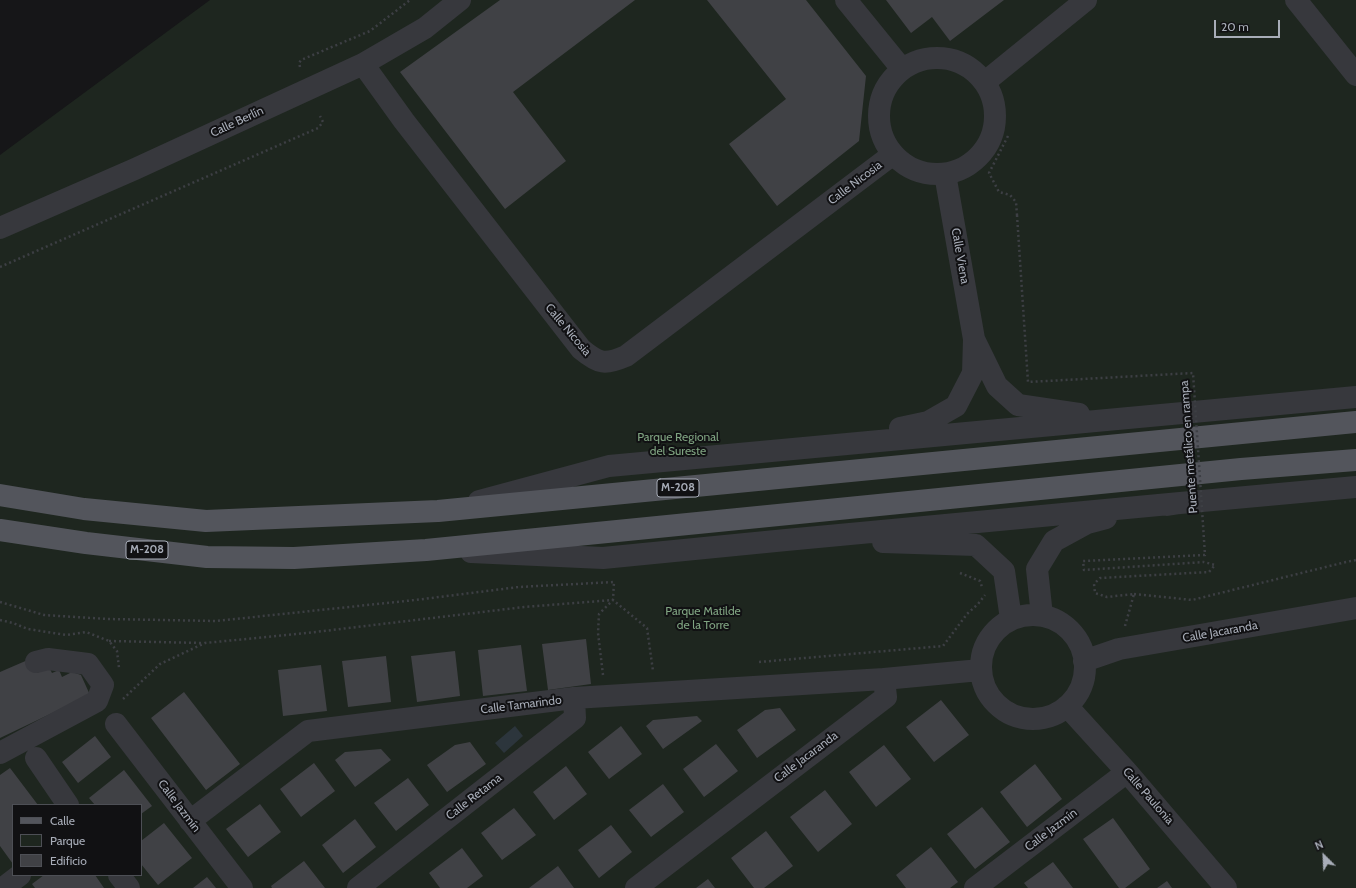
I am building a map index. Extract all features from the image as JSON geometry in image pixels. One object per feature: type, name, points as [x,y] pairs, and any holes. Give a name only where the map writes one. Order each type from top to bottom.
[{"type":"main road","name":"M-208","points":[[0,495],[84,509],[206,521],[438,511],[1356,422]]},
{"type":"main road","name":"M-208","points":[[0,530],[86,543],[207,557],[294,558],[426,550],[1241,469],[1356,460]]},
{"type":"street","name":"Calle Berlín","points":[[1,228],[135,169],[363,64],[425,28],[460,0]]},
{"type":"street","points":[[846,0],[902,69]]},
{"type":"street","points":[[985,82],[1086,0]]},
{"type":"street","points":[[1296,0],[1356,76]]},
{"type":"street","points":[[930,57],[942,57],[955,60],[966,65],[977,72],[985,82],[991,93],[995,106],[995,119],[988,144],[980,155],[970,164],[945,174],[922,172],[901,162],[892,154],[885,144],[880,132],[878,107],[888,83],[902,69],[917,60],[930,57]]},
{"type":"street","name":"Calle Nicosia","points":[[363,64],[404,121],[581,349],[592,359],[601,362],[612,362],[632,352],[892,154]]},
{"type":"street","name":"Calle Viena","points":[[945,174],[974,338]]},
{"type":"street","points":[[974,338],[997,386],[1018,406],[1114,419]]},
{"type":"street","points":[[792,449],[928,422],[956,406],[973,373],[974,338]]},
{"type":"street","points":[[438,511],[609,466],[1356,397]]},
{"type":"street","points":[[426,550],[603,558],[1356,487]]},
{"type":"street","points":[[1042,616],[1037,569],[1054,541],[1086,523],[1180,503]]},
{"type":"street","points":[[786,540],[976,545],[1004,571],[1011,619]]},
{"type":"street","name":"Calle Jacaranda","points":[[1084,661],[1119,649],[1356,608]]},
{"type":"street","points":[[1026,615],[1042,616],[1058,621],[1070,631],[1080,645],[1084,661],[1084,677],[1078,693],[1067,706],[1053,714],[1037,718],[1021,717],[1005,711],[993,700],[984,686],[980,670],[982,655],[988,640],[998,628],[1011,619],[1026,615]]},
{"type":"street","points":[[0,753],[97,701],[103,685],[88,664],[48,660],[36,662]]},
{"type":"street","points":[[884,679],[980,670]]},
{"type":"street","name":"Calle Jacaranda","points":[[636,888],[886,697],[884,679]]},
{"type":"street","name":"Calle Tamarindo","points":[[190,821],[308,731],[574,698],[884,679]]},
{"type":"street","name":"Calle Retama","points":[[358,888],[575,718],[574,698]]},
{"type":"street","name":"Calle Paulonia","points":[[1067,706],[1127,772],[1226,888]]},
{"type":"street","name":"Calle Jazmín","points":[[116,724],[242,888]]},
{"type":"street","points":[[36,758],[67,804]]},
{"type":"street","name":"Calle Jazmín","points":[[975,888],[1127,772]]},
{"type":"street","points":[[3,888],[19,876]]},
{"type":"street","points":[[120,876],[129,888]]},
{"type":"path","points":[[300,67],[299,63],[301,60],[370,30],[410,0]]},
{"type":"path","points":[[0,267],[318,128],[323,122],[320,116]]},
{"type":"path","name":"Puente metálico en rampa","points":[[1008,136],[989,173],[999,192],[1010,195],[1016,202],[1028,382],[1193,373],[1204,555],[1083,562],[1084,570],[1204,562],[1215,565],[1209,572],[1100,578],[1094,584],[1095,593],[1107,597],[1134,594]]},
{"type":"path","points":[[1119,649],[1134,594],[1192,600],[1356,560]]},
{"type":"path","points":[[960,573],[980,581],[983,588]]},
{"type":"path","points":[[0,602],[44,615],[108,619],[216,621],[415,600],[519,587],[614,582],[613,600],[599,614],[598,633],[603,680]]},
{"type":"path","points":[[755,663],[943,646],[967,614],[986,594]]},
{"type":"path","points":[[109,641],[205,643],[307,634],[524,607],[613,600],[647,628],[653,672]]},
{"type":"path","points":[[122,700],[160,664],[205,643]]},
{"type":"green space","name":"Parque Regional del Sureste","points":[[210,0],[1356,0],[1356,888],[0,888],[0,155]]},
{"type":"shaded area","points":[[515,726],[523,736],[504,753],[495,743]]},
{"type":"building","points":[[500,0],[635,0],[513,92],[566,161],[505,209],[400,72]]},
{"type":"building","points":[[707,0],[806,0],[866,76],[859,141],[777,206],[729,144],[786,99]]},
{"type":"building","points":[[886,0],[1004,0],[950,41],[932,17],[911,33]]},
{"type":"building","points":[[586,639],[591,684],[548,690],[542,644]]},
{"type":"building","points":[[521,645],[527,691],[483,696],[478,650]]},
{"type":"building","points":[[455,651],[460,696],[417,702],[411,656]]},
{"type":"building","points":[[386,656],[391,702],[348,707],[342,661]]},
{"type":"building","points":[[30,659],[37,673],[49,667],[52,673],[59,670],[62,677],[72,672],[81,675],[90,695],[0,738],[0,672]]},
{"type":"building","points":[[321,665],[327,711],[283,716],[278,670]]},
{"type":"building","points":[[184,692],[240,764],[206,790],[151,718]]},
{"type":"building","points":[[941,700],[969,735],[934,762],[906,727]]},
{"type":"building","points":[[780,708],[796,730],[757,758],[737,730],[765,710]]},
{"type":"building","points":[[697,716],[702,721],[663,749],[646,726],[653,720]]},
{"type":"building","points":[[621,726],[642,754],[609,779],[588,752]]},
{"type":"building","points":[[95,736],[111,757],[78,783],[62,762]]},
{"type":"building","points":[[470,742],[486,764],[447,792],[427,765],[455,745]]},
{"type":"building","points":[[716,744],[738,771],[704,797],[683,769]]},
{"type":"building","points":[[884,745],[911,779],[876,807],[849,772]]},
{"type":"building","points":[[381,749],[391,760],[355,787],[335,760],[345,752]]},
{"type":"building","points":[[314,763],[335,791],[301,817],[280,789]]},
{"type":"building","points":[[1035,764],[1062,799],[1027,827],[1000,792]]},
{"type":"building","points":[[566,766],[587,794],[554,820],[533,792]]},
{"type":"building","points":[[10,768],[37,804],[12,804],[12,863],[0,846],[0,775]]},
{"type":"building","points":[[124,770],[152,806],[142,813],[142,804],[94,804],[89,798]]},
{"type":"building","points":[[408,778],[429,805],[396,831],[374,803]]},
{"type":"building","points":[[663,784],[684,812],[651,837],[629,810]]},
{"type":"building","points":[[825,790],[852,824],[818,852],[790,817]]},
{"type":"building","points":[[260,804],[281,832],[248,857],[226,829]]},
{"type":"building","points":[[982,807],[1010,842],[975,869],[947,834]]},
{"type":"building","points":[[514,808],[536,835],[502,860],[481,833]]},
{"type":"building","points":[[1113,818],[1150,869],[1125,888],[1119,888],[1083,839]]},
{"type":"building","points":[[355,819],[376,847],[343,873],[322,845]]},
{"type":"building","points":[[164,823],[192,858],[158,885],[142,865],[142,840]]},
{"type":"building","points":[[611,825],[632,852],[599,878],[578,850]]},
{"type":"building","points":[[766,831],[793,866],[764,888],[754,888],[731,858]]},
{"type":"building","points":[[931,847],[958,882],[950,888],[906,888],[896,875]]},
{"type":"building","points":[[462,848],[483,876],[467,888],[440,888],[429,873]]},
{"type":"building","points":[[304,861],[325,888],[272,888],[271,886]]},
{"type":"building","points":[[1053,862],[1073,888],[1028,888],[1024,883]]},
{"type":"building","points":[[558,866],[574,888],[529,888]]},
{"type":"building","points":[[43,876],[96,876],[104,888],[35,888],[32,884]]},
{"type":"building","points":[[207,877],[216,888],[193,888]]},
{"type":"building","points":[[708,879],[715,888],[696,888]]},
{"type":"building","points":[[1167,881],[1172,888],[1157,888]]},
{"type":"park label","name":"Parque Matilde de la Torre","points":[[703,618]]}]
